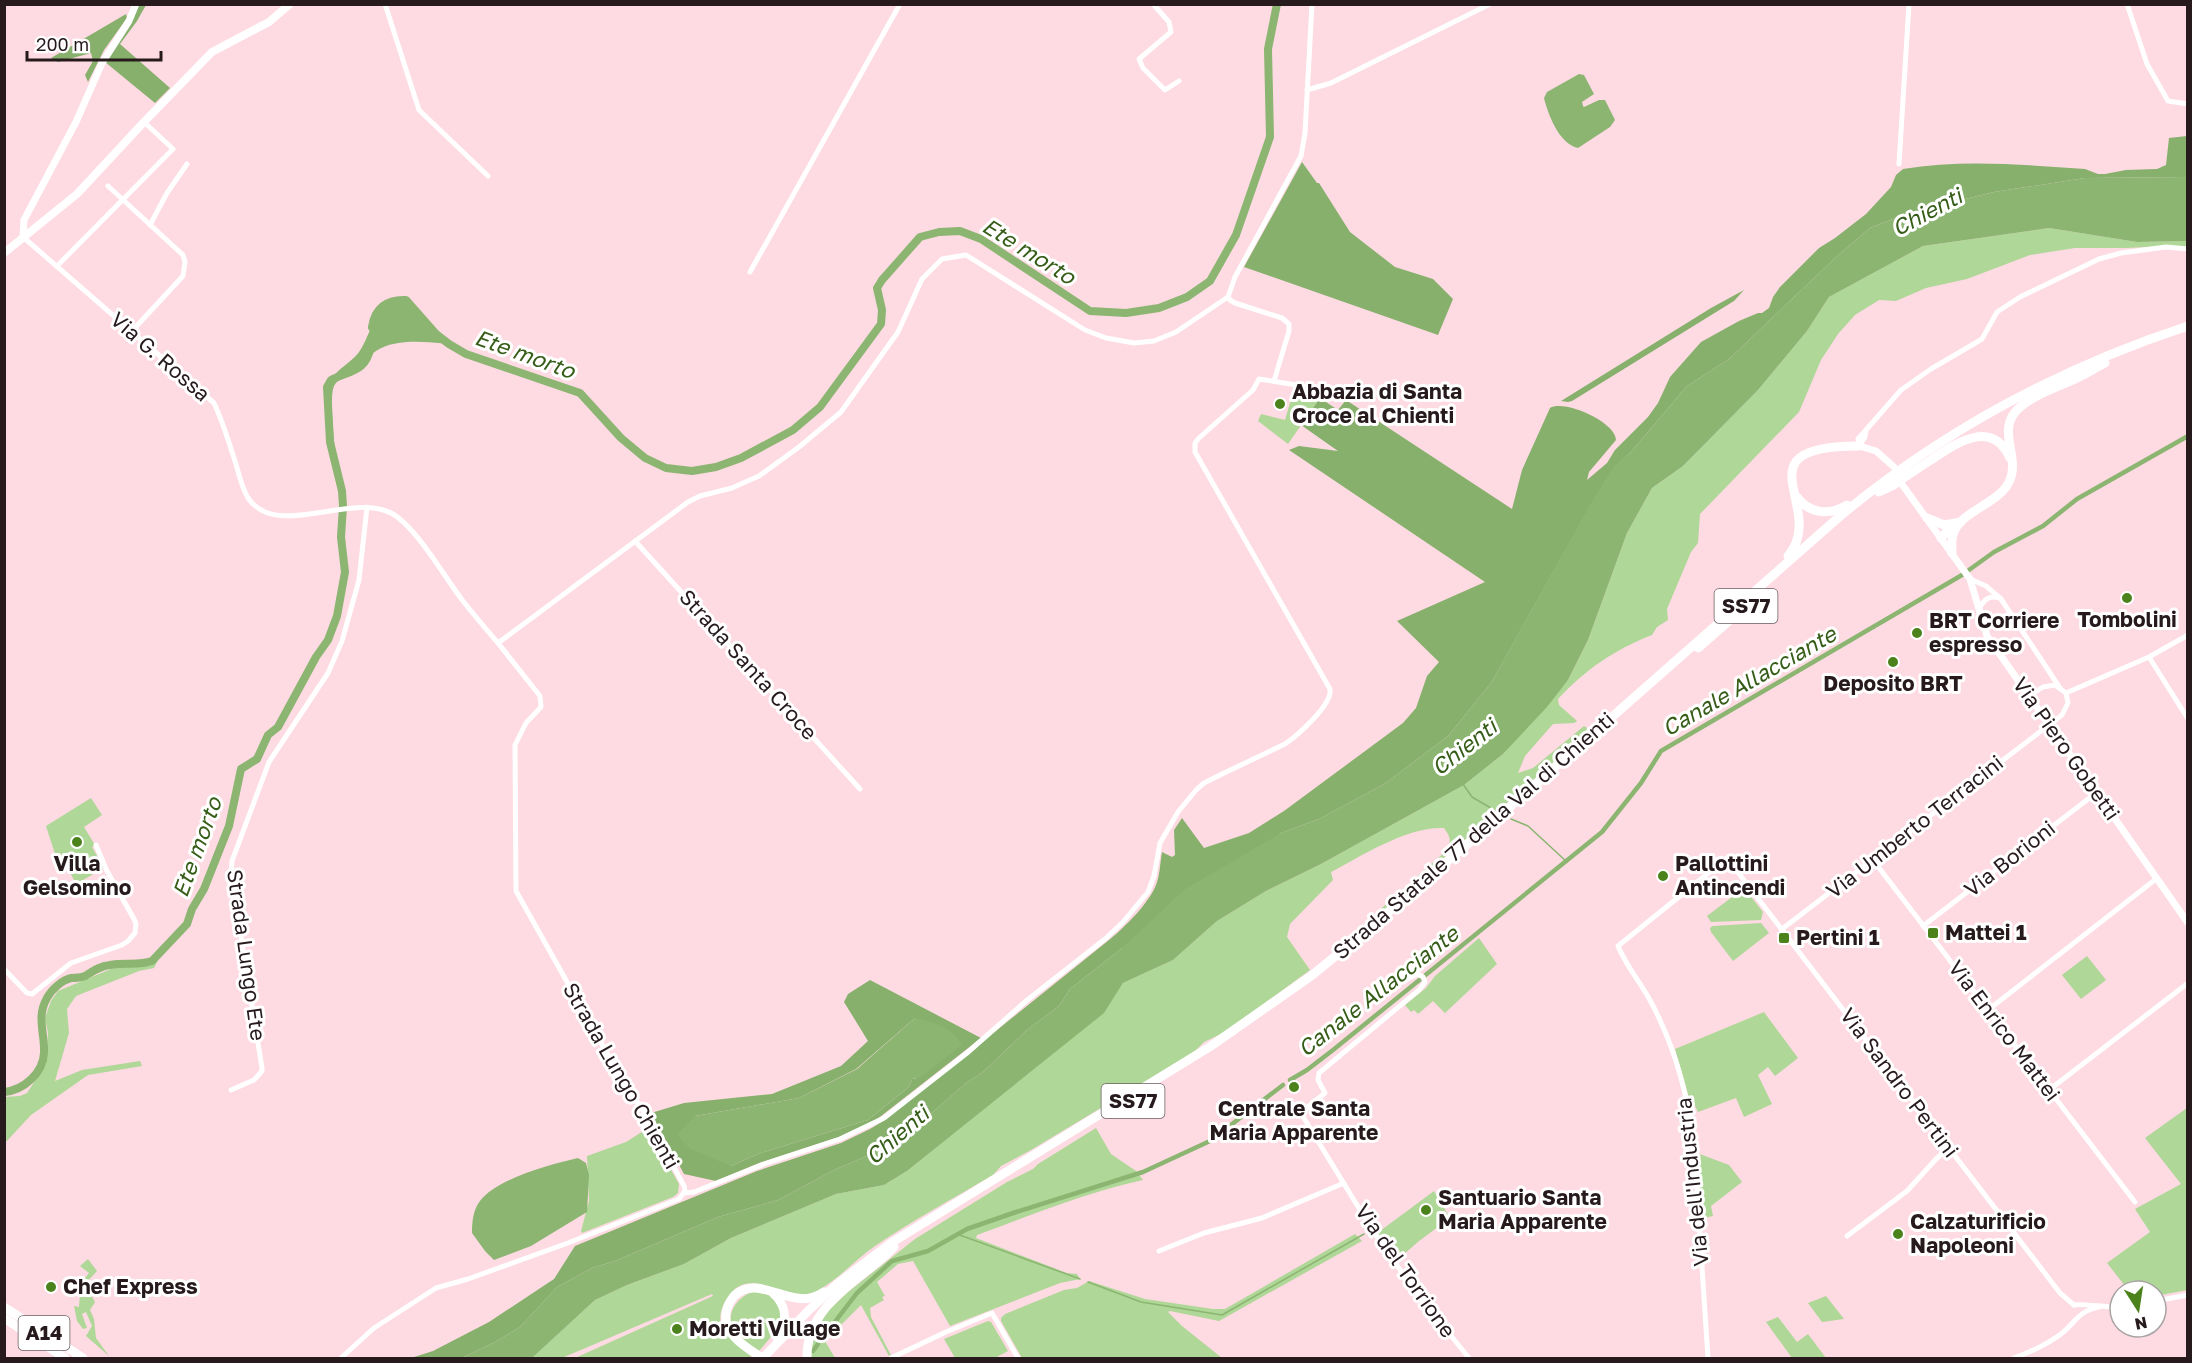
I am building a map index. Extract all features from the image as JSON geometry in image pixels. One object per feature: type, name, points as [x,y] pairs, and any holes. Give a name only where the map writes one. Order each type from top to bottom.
[{"type":"highway","name":"Strada Statale 77 della Val di Chienti","points":[[1613,720],[1712,627],[1851,506],[1908,464],[1980,418],[2029,391],[2106,356],[2187,326]]},
{"type":"highway","name":"Strada Statale 77 della Val di Chienti","points":[[761,1359],[837,1284],[892,1245],[1227,1035],[1293,990],[1365,936],[1837,525],[1924,459],[2002,412],[2105,363],[2187,332]]},
{"type":"highway","points":[[1941,538],[2006,488],[2013,473],[2008,428],[2010,418],[2017,410],[2035,398],[2105,363]]},
{"type":"highway","points":[[1879,492],[1892,486],[1958,442],[1971,437],[1983,436],[1999,442],[2013,465]]},
{"type":"highway","points":[[1712,627],[1725,612],[1784,561],[1795,547],[1800,534],[1801,522],[1793,491],[1792,473],[1802,455],[1815,450],[1848,446],[1861,440]]},
{"type":"highway","points":[[1793,491],[1803,504],[1813,510],[1829,512],[1845,507],[1890,474],[1908,464]]},
{"type":"highway","points":[[1927,518],[1956,527]]},
{"type":"highway","points":[[1952,553],[1956,527]]},
{"type":"highway","name":"Strada Statale 77 della Val di Chienti","points":[[771,1359],[827,1300],[892,1245]]},
{"type":"highway","points":[[768,1290],[782,1303],[785,1320],[781,1331],[761,1359],[730,1332],[726,1318],[727,1307],[734,1297],[744,1290],[758,1287],[795,1298],[814,1296],[826,1291],[872,1253],[892,1245]]},
{"type":"highway","points":[[807,1359],[809,1337],[817,1317],[837,1296],[880,1262],[892,1245]]},
{"type":"highway","name":"A14","points":[[4,1307],[82,1359]]},
{"type":"highway","name":"A14","points":[[4,1318],[65,1359]]},
{"type":"main road","points":[[4,253],[77,195],[212,52],[269,22],[290,4]]},
{"type":"street","points":[[23,237],[24,219],[76,122],[102,63],[129,21],[136,4]]},
{"type":"street","points":[[385,4],[418,110],[488,177]]},
{"type":"street","points":[[750,272],[900,4]]},
{"type":"street","points":[[1153,4],[1169,22],[1171,32],[1139,59],[1143,68],[1165,90],[1179,81]]},
{"type":"street","points":[[363,507],[392,513],[409,529],[462,600],[498,643],[678,509],[699,496],[732,488],[759,476],[800,447],[841,412],[898,332],[922,279],[942,259],[966,255],[1085,330],[1106,338],[1134,343],[1154,341],[1176,332],[1228,297],[1235,277],[1301,156],[1305,133],[1312,4]]},
{"type":"street","points":[[1307,90],[1331,83],[1490,4]]},
{"type":"street","points":[[1899,164],[1909,4]]},
{"type":"street","points":[[2127,4],[2147,64],[2168,101],[2187,104]]},
{"type":"street","points":[[57,267],[173,149],[144,122]]},
{"type":"street","points":[[150,225],[167,193],[187,164]]},
{"type":"street","points":[[108,186],[183,255],[185,270],[183,276],[132,332]]},
{"type":"street","name":"Via G. Rossa","points":[[23,237],[214,404],[242,483],[248,497],[256,507],[276,516],[363,507]]},
{"type":"street","points":[[1892,468],[1886,460],[1861,440],[1866,430],[1901,390],[1982,339],[1997,312],[2020,297],[2099,259],[2121,253],[2166,247],[2187,249]]},
{"type":"street","points":[[1228,297],[1235,303],[1282,318],[1289,324],[1274,381]]},
{"type":"street","points":[[685,1193],[694,1192],[764,1164],[840,1139],[884,1118],[967,1053],[1026,1001],[1105,939],[1123,922],[1148,892],[1160,843],[1178,812],[1196,790],[1204,783],[1285,744],[1329,700],[1330,689],[1195,452],[1199,438],[1253,390],[1259,379],[1303,386]]},
{"type":"street","name":"Via Piero Gobetti","points":[[1902,482],[1968,575],[1987,636],[2187,923]]},
{"type":"street","name":"Strada Lungo Ete","points":[[231,1090],[254,1080],[262,1071],[231,875],[232,861],[269,762],[328,673],[342,641],[360,573],[363,507]]},
{"type":"street","name":"Strada Santa Croce","points":[[635,541],[860,789]]},
{"type":"street","points":[[1968,575],[2001,598],[2066,693],[2149,657],[2187,635]]},
{"type":"street","points":[[1979,608],[1987,598],[2001,598]]},
{"type":"street","name":"Strada Lungo Chienti","points":[[341,1359],[374,1328],[436,1288],[468,1279],[568,1243],[679,1199],[685,1193],[684,1186],[646,1115],[617,1071],[516,891],[515,745],[526,723],[541,707],[541,701],[540,696],[498,643]]},
{"type":"street","points":[[2149,657],[2187,719]]},
{"type":"street","points":[[2029,696],[2046,686],[2060,687]]},
{"type":"street","name":"Via Umberto Terracini","points":[[1782,930],[2066,711],[2068,703],[2066,693]]},
{"type":"street","name":"Via Borioni","points":[[1923,926],[2096,792]]},
{"type":"street","points":[[4,969],[27,993],[32,994],[71,963],[122,945],[133,937],[136,929],[134,919],[96,846]]},
{"type":"street","name":"Via Sandro Pertini","points":[[1727,858],[2060,1293],[2080,1311]]},
{"type":"street","name":"Via dell'Industria","points":[[1708,1359],[1690,1111],[1677,1061],[1658,1015],[1618,946],[1727,858]]},
{"type":"street","name":"Via Enrico Mattei","points":[[1873,860],[2135,1202]]},
{"type":"street","points":[[1988,1010],[2156,879]]},
{"type":"street","name":"Via del Torrione","points":[[1401,982],[1416,974],[1421,974],[1425,982],[1419,990],[1317,1075],[1325,1093],[1303,1111],[1302,1115],[1371,1228],[1417,1294],[1469,1359]]},
{"type":"street","points":[[2049,1090],[2187,983]]},
{"type":"street","points":[[1847,1236],[1906,1191],[1937,1158],[1949,1149]]},
{"type":"street","name":"Via del Torrione","points":[[1159,1251],[1204,1233],[1262,1218],[1344,1183]]},
{"type":"street","points":[[2168,1299],[2187,1295]]},
{"type":"street","points":[[2014,1359],[2046,1344],[2074,1321],[2080,1311],[2108,1307]]},
{"type":"street","points":[[891,1359],[952,1329],[992,1313],[1018,1359]]},
{"type":"shaded area","points":[[138,5],[146,5],[120,44],[170,88],[155,103],[105,62]]},
{"type":"shaded area","points":[[126,14],[127,18],[104,50],[88,82],[85,75],[93,61],[91,53],[58,62],[51,58]]},
{"type":"shaded area","points":[[2187,136],[2187,177],[2085,178],[1994,192],[1908,213],[1870,228],[1835,258],[1729,359],[1687,386],[1630,453],[1615,466],[1590,506],[1491,683],[1448,736],[1386,783],[1319,819],[1281,833],[1121,949],[1070,989],[1059,1006],[1027,1030],[983,1072],[966,1083],[897,1143],[834,1170],[778,1200],[718,1217],[615,1261],[592,1268],[557,1287],[520,1327],[462,1358],[411,1358],[433,1351],[489,1322],[554,1279],[575,1246],[757,1171],[841,1143],[885,1120],[1129,922],[1153,892],[1162,852],[1172,857],[1175,855],[1174,830],[1182,818],[1204,848],[1249,833],[1284,811],[1403,723],[1416,708],[1427,676],[1439,662],[1397,621],[1485,582],[1289,450],[1299,446],[1338,451],[1301,425],[1320,398],[1338,410],[1346,400],[1512,509],[1522,470],[1550,408],[1557,406],[1577,409],[1599,420],[1614,433],[1616,440],[1589,472],[1587,480],[1607,463],[1615,450],[1648,417],[1658,403],[1670,377],[1701,342],[1769,308],[1780,287],[1819,248],[1866,214],[1891,187],[1896,175],[1903,169],[1948,164],[2017,165],[2085,169],[2105,174],[2126,170],[2157,169],[2166,165],[2169,138]]},
{"type":"shaded area","points":[[1302,162],[1319,183],[1350,232],[1395,267],[1433,279],[1453,299],[1438,335],[1244,267]]},
{"type":"shaded area","points":[[2049,228],[2137,242],[2187,241],[2187,247],[2075,248],[2030,255],[1967,279],[1926,288],[1896,301],[1879,300],[1855,315],[1838,334],[1821,360],[1799,412],[1700,514],[1698,543],[1691,552],[1667,609],[1668,620],[1657,627],[1652,635],[1601,661],[1558,699],[1559,705],[1577,721],[1553,724],[1525,756],[1518,773],[1533,768],[1584,726],[1590,730],[1371,922],[1375,914],[1445,852],[1450,840],[1444,828],[1430,829],[1401,837],[1331,872],[1333,880],[1290,924],[1287,937],[1310,970],[1225,1032],[1204,1042],[1194,1052],[1001,1166],[993,1175],[889,1236],[817,1291],[805,1294],[793,1293],[757,1284],[746,1284],[735,1289],[721,1310],[722,1327],[733,1341],[753,1358],[575,1358],[713,1296],[712,1294],[562,1358],[532,1358],[595,1300],[627,1285],[684,1264],[731,1238],[836,1194],[884,1185],[907,1171],[1103,1013],[1123,983],[1173,960],[1217,921],[1266,891],[1321,864],[1464,785],[1503,754],[1568,680],[1588,640],[1627,533],[1652,488],[1683,466],[1758,390],[1807,331],[1829,297],[1923,246]]},
{"type":"shaded area","points":[[1744,290],[1734,301],[1572,401],[1561,401],[1711,308]]},
{"type":"shaded area","points":[[1300,388],[1324,392],[1288,444],[1258,421],[1261,414],[1285,420],[1292,396],[1298,396]]},
{"type":"shaded area","points":[[91,798],[102,815],[84,827],[95,845],[92,847],[104,868],[76,884],[60,853],[55,854],[46,826]]},
{"type":"shaded area","points":[[1744,888],[1763,912],[1761,920],[1711,922],[1707,916]]},
{"type":"shaded area","points":[[1761,923],[1769,933],[1733,961],[1710,928],[1713,926]]},
{"type":"shaded area","points":[[1479,938],[1497,964],[1445,1013],[1433,1001],[1418,1014],[1414,1010],[1411,1012],[1405,1005]]},
{"type":"shaded area","points":[[2087,956],[2106,980],[2081,999],[2062,975]]},
{"type":"shaded area","points":[[159,958],[154,968],[139,971],[76,996],[67,1009],[69,1033],[55,1081],[82,1070],[140,1061],[142,1066],[88,1075],[31,1115],[5,1143],[5,1097],[27,1093],[41,1072],[47,1054],[48,1033],[45,1018],[51,1001],[58,991],[123,964],[150,966]]},
{"type":"shaded area","points":[[870,980],[981,1038],[876,1120],[842,1136],[759,1163],[716,1181],[684,1174],[651,1113],[684,1103],[772,1094],[841,1066],[868,1041],[844,1002],[848,994]],"holes":[[[915,1018],[917,1078],[912,1079],[909,1087],[868,1120],[758,1154],[731,1166],[695,1116],[799,1098],[856,1069]]]},
{"type":"shaded area","points":[[1764,1012],[1798,1058],[1775,1076],[1768,1067],[1758,1075],[1772,1104],[1744,1117],[1736,1098],[1698,1112],[1694,1104],[1691,1105],[1675,1049]]},
{"type":"shaded area","points":[[2187,1108],[2187,1290],[2168,1294],[2168,1279],[2120,1279],[2107,1263],[2150,1232],[2135,1209],[2181,1184],[2145,1138]]},
{"type":"shaded area","points":[[648,1128],[679,1184],[678,1193],[582,1233],[589,1201],[587,1156],[626,1142]]},
{"type":"shaded area","points":[[1096,1128],[1111,1154],[1136,1171],[1143,1180],[1060,1204],[977,1235],[976,1238],[1067,1273],[1077,1274],[1080,1279],[1060,1283],[950,1326],[913,1261],[898,1264],[877,1282],[885,1296],[882,1297],[884,1300],[870,1308],[871,1317],[891,1355],[889,1356],[861,1305],[825,1341],[835,1358],[811,1358],[812,1339],[816,1330],[827,1312],[848,1292],[915,1239],[1007,1182],[1033,1169]]},
{"type":"shaded area","points":[[1697,1153],[1729,1165],[1742,1182],[1711,1206],[1713,1216],[1704,1218],[1702,1217]]},
{"type":"shaded area","points":[[1434,1191],[1450,1218],[1395,1262],[1376,1234]]},
{"type":"shaded area","points":[[1355,1234],[1362,1241],[1219,1321],[1168,1312],[1222,1358],[1022,1358],[1001,1321],[1005,1314],[1064,1290],[1077,1288],[1089,1281],[1145,1299],[1225,1309]]},
{"type":"shaded area","points":[[88,1259],[97,1271],[85,1284],[95,1302],[90,1310],[94,1319],[96,1338],[109,1356],[86,1336],[92,1326],[86,1312],[82,1314],[87,1328],[83,1329],[77,1321],[74,1306],[79,1307],[81,1283],[89,1273],[80,1266]]},
{"type":"shaded area","points":[[752,1292],[766,1294],[775,1301],[780,1311],[782,1324],[759,1351],[739,1337],[731,1324],[735,1305],[745,1295]]},
{"type":"shaded area","points":[[1826,1296],[1844,1319],[1822,1322],[1808,1303]]},
{"type":"shaded area","points":[[1778,1317],[1797,1342],[1808,1334],[1826,1358],[1792,1358],[1766,1322]]},
{"type":"shaded area","points":[[988,1321],[991,1322],[1008,1351],[995,1358],[955,1358],[944,1339]]},
{"type":"water","points":[[1579,74],[1584,75],[1594,94],[1582,102],[1583,106],[1605,100],[1615,120],[1610,127],[1578,148],[1565,141],[1560,135],[1548,112],[1544,98],[1547,92]]},
{"type":"water","name":"Chienti","points":[[2187,177],[2187,241],[2137,242],[2049,228],[1923,246],[1829,297],[1807,331],[1758,390],[1683,466],[1652,488],[1627,533],[1588,640],[1568,680],[1547,707],[1503,754],[1464,785],[1321,864],[1266,891],[1217,921],[1173,960],[1123,983],[1104,1013],[907,1171],[884,1185],[836,1194],[731,1238],[684,1264],[627,1285],[595,1300],[532,1358],[462,1358],[520,1327],[557,1287],[592,1268],[615,1261],[718,1217],[778,1200],[834,1170],[897,1143],[966,1083],[983,1072],[1027,1030],[1059,1006],[1070,989],[1121,949],[1185,889],[1281,833],[1319,819],[1386,783],[1448,736],[1491,683],[1590,505],[1615,465],[1630,453],[1687,386],[1729,359],[1835,258],[1870,228],[1908,213],[1994,192],[2085,178]]},
{"type":"water","name":"Ete morto","points":[[393,299],[406,300],[436,334],[449,344],[411,342],[384,347],[336,383],[332,393],[332,416],[338,474],[327,425],[328,387],[332,378],[358,353],[376,316]]},
{"type":"water","points":[[915,1018],[948,1029],[962,1045],[921,1077],[912,1079],[909,1087],[868,1120],[758,1154],[731,1166],[690,1149],[677,1135],[695,1116],[799,1098],[857,1069]]},
{"type":"water","points":[[578,1158],[586,1163],[589,1175],[587,1212],[531,1246],[494,1260],[472,1233],[474,1212],[480,1201],[488,1193],[511,1179],[539,1168]]},
{"type":"waterway","name":"Ete morto","points":[[372,327],[376,315],[383,306],[393,301],[406,300],[436,334],[466,354],[580,393],[621,438],[645,458],[666,468],[692,471],[716,467],[741,458],[793,430],[820,407],[881,324],[882,310],[877,288],[920,237],[939,232],[960,231],[981,239],[1090,311],[1126,313],[1159,308],[1187,297],[1210,281],[1236,235],[1270,137],[1268,49],[1277,4]]},
{"type":"waterway","name":"Ete morto","points":[[4,1092],[25,1084],[40,1067],[44,1053],[42,1012],[47,998],[57,986],[68,979],[83,977],[106,966],[152,961],[187,924],[192,909],[204,889],[229,826],[241,769],[257,759],[268,735],[278,727],[316,657],[328,640],[337,616],[345,572],[341,537],[342,491],[330,442],[327,387],[331,380],[361,366],[369,355],[371,346]]},
{"type":"waterway","name":"Canale Allacciante","points":[[1290,1080],[1333,1050],[1602,832],[1641,783],[1661,751],[1962,575],[1994,552],[2043,526],[2077,499],[2188,436]]},
{"type":"waterway","points":[[1463,784],[1472,797],[1496,811]]},
{"type":"waterway","points":[[1511,819],[1528,826],[1567,862]]},
{"type":"waterway","name":"Canale Allacciante","points":[[821,1340],[857,1293],[892,1261],[928,1251],[967,1229],[1143,1172],[1210,1141],[1283,1085]]},
{"type":"waterway","points":[[957,1234],[1080,1279]]},
{"type":"waterway","points":[[1088,1282],[1141,1302],[1222,1315],[1364,1234]]},
{"type":"waterway","name":"Canale Allacciante","points":[[813,1351],[818,1344]]},
{"type":"place","name":"Abbazia di Santa Croce al Chienti","points":[[1280,404]]},
{"type":"place","name":"Tombolini","points":[[2127,598]]},
{"type":"place","name":"BRT Corriere espresso","points":[[1917,633]]},
{"type":"place","name":"Deposito BRT","points":[[1893,662]]},
{"type":"place","name":"Villa Gelsomino","points":[[77,842]]},
{"type":"place","name":"Pallottini Antincendi","points":[[1663,876]]},
{"type":"place","name":"Mattei 1","points":[[1933,933]]},
{"type":"place","name":"Pertini 1","points":[[1784,938]]},
{"type":"place","name":"Centrale Santa Maria Apparente","points":[[1294,1087]]},
{"type":"place","name":"Santuario Santa Maria Apparente","points":[[1426,1210]]},
{"type":"place","name":"Calzaturificio Napoleoni","points":[[1898,1234]]},
{"type":"place","name":"Chef Express","points":[[51,1287]]},
{"type":"place","name":"Moretti Village","points":[[677,1329]]}]
